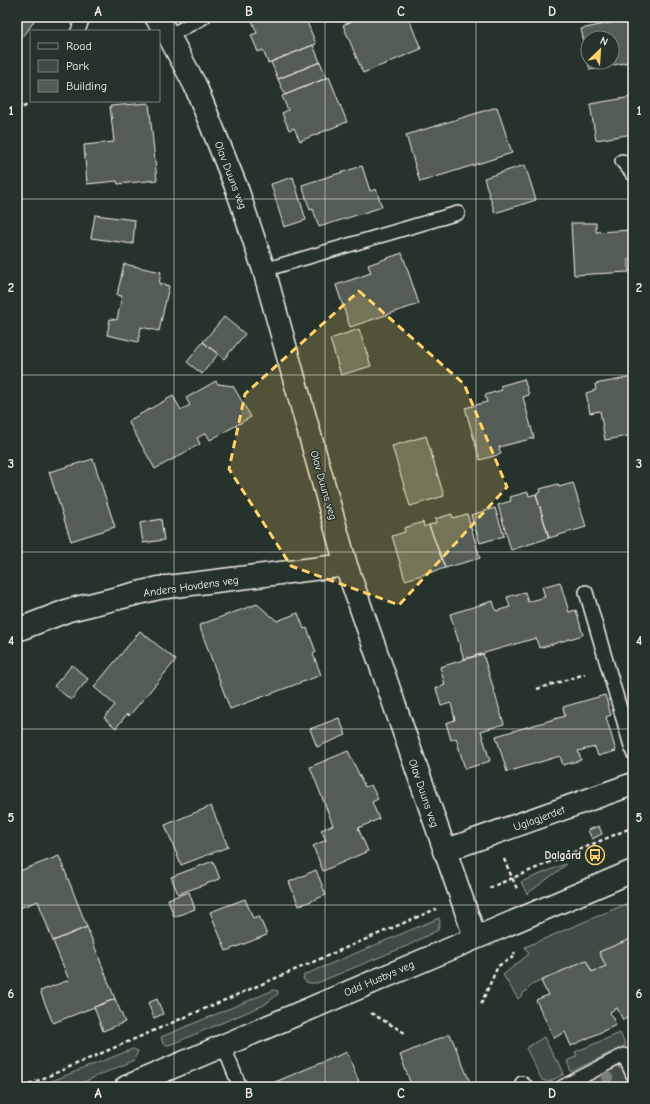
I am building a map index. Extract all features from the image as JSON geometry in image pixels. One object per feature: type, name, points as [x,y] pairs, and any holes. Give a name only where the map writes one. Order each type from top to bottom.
[{"type":"street","name":"Olav Duuns veg","points":[[156,17],[169,36],[195,85],[238,189],[264,270],[346,564],[475,937]]},
{"type":"street","name":"Anders Hovdens veg","points":[[17,630],[69,610],[159,588],[346,564]]},
{"type":"street","name":"Uglagjerdet","points":[[444,851],[494,835],[633,784]]},
{"type":"street","name":"Odd Husbys veg","points":[[126,1087],[475,937],[633,871]]},
{"type":"lane","points":[[78,30],[83,17]]},
{"type":"lane","points":[[169,36],[204,17]]},
{"type":"lane","points":[[622,160],[633,174]]},
{"type":"lane","points":[[264,270],[458,213]]},
{"type":"lane","points":[[586,592],[633,753]]},
{"type":"lane","points":[[223,1045],[240,1087]]},
{"type":"lane","points":[[562,1087],[624,1055],[633,1075]]},
{"type":"path","points":[[17,111],[27,105]]},
{"type":"path","points":[[538,689],[608,667]]},
{"type":"path","points":[[23,1087],[461,899],[513,879],[633,827]]},
{"type":"path","points":[[494,835],[520,895]]},
{"type":"path","points":[[481,1004],[498,966],[515,956],[513,946]]},
{"type":"path","points":[[369,1012],[405,1033]]},
{"type":"highlighted area","points":[[359,291],[464,384],[507,487],[399,605],[291,566],[229,469],[245,394]]},
{"type":"green space","points":[[565,864],[566,865],[527,894],[521,882]]},
{"type":"green space","points":[[633,901],[633,938],[599,952],[606,966],[592,972],[586,960],[532,985],[518,999],[503,975],[529,954],[525,947]]},
{"type":"green space","points":[[439,918],[440,923],[438,930],[409,945],[317,983],[308,983],[303,979],[304,975]]},
{"type":"green space","points":[[274,990],[278,991],[278,994],[264,1005],[172,1044],[163,1044],[161,1037]]},
{"type":"green space","points":[[620,1033],[626,1045],[571,1072],[567,1061],[577,1056],[575,1052]]},
{"type":"green space","points":[[544,1037],[556,1061],[558,1060],[564,1074],[549,1082],[542,1080],[526,1048]]},
{"type":"green space","points":[[133,1049],[138,1051],[134,1060],[72,1087],[43,1087],[44,1084]]},
{"type":"green space","points":[[617,1067],[622,1069],[631,1087],[571,1087]]},
{"type":"building","points":[[17,17],[29,17],[34,21],[17,46]]},
{"type":"building","points":[[305,17],[316,44],[268,63],[263,50],[258,52],[251,35],[257,33],[251,18]]},
{"type":"building","points":[[362,17],[408,17],[421,49],[363,73],[343,25]]},
{"type":"building","points":[[633,18],[633,61],[620,64],[620,30],[581,29]]},
{"type":"building","points":[[313,45],[320,62],[278,79],[271,62]]},
{"type":"building","points":[[320,62],[327,78],[285,95],[278,79]]},
{"type":"building","points":[[329,77],[347,122],[300,141],[294,128],[289,130],[282,113],[288,110],[282,96]]},
{"type":"building","points":[[632,97],[633,134],[596,140],[590,104]]},
{"type":"building","points":[[149,103],[157,180],[118,184],[117,181],[87,184],[84,145],[114,142],[110,106]]},
{"type":"building","points":[[497,107],[512,153],[420,182],[406,135]]},
{"type":"building","points":[[525,165],[536,200],[495,213],[484,178]]},
{"type":"building","points":[[362,166],[370,191],[376,189],[382,207],[319,227],[313,209],[310,210],[302,185]]},
{"type":"building","points":[[293,177],[306,220],[284,227],[271,184]]},
{"type":"building","points":[[95,215],[135,220],[133,244],[91,238]]},
{"type":"building","points":[[571,223],[596,223],[596,232],[633,230],[633,258],[629,259],[629,272],[574,275]]},
{"type":"building","points":[[402,253],[419,304],[350,327],[336,285],[371,273],[368,265]]},
{"type":"building","points":[[124,264],[161,272],[159,284],[169,286],[159,331],[141,327],[138,342],[107,335],[110,319],[117,320],[122,296],[117,295]]},
{"type":"building","points":[[224,317],[245,334],[224,359],[203,342]]},
{"type":"building","points":[[359,329],[371,366],[341,375],[330,339]]},
{"type":"building","points":[[203,342],[218,354],[202,374],[187,362]]},
{"type":"building","points":[[633,377],[633,435],[605,440],[600,411],[590,413],[586,393],[596,390],[595,384]]},
{"type":"building","points":[[524,379],[529,395],[523,397],[534,438],[499,447],[501,454],[480,460],[465,408],[487,402],[485,395],[502,390],[500,386]]},
{"type":"building","points":[[216,381],[218,384],[233,386],[251,417],[210,440],[206,433],[197,438],[200,444],[155,469],[128,421],[173,396],[181,410],[190,405],[186,398]]},
{"type":"building","points":[[426,436],[444,496],[410,506],[392,446]]},
{"type":"building","points":[[93,459],[115,527],[71,541],[49,472]]},
{"type":"building","points":[[573,483],[586,527],[549,538],[536,494],[541,492],[540,489],[558,484],[559,487]]},
{"type":"building","points":[[528,492],[529,496],[536,494],[549,538],[511,550],[498,505],[511,501],[510,497]]},
{"type":"building","points":[[495,508],[504,536],[480,543],[471,515]]},
{"type":"building","points":[[452,514],[453,518],[467,514],[480,558],[445,568],[429,525],[436,523],[435,519]]},
{"type":"building","points":[[161,519],[164,540],[143,543],[140,523]]},
{"type":"building","points":[[423,522],[424,527],[429,525],[445,568],[405,580],[392,536],[405,532],[404,528]]},
{"type":"building","points":[[560,582],[569,612],[576,610],[583,635],[539,648],[536,638],[464,659],[450,614],[493,601],[496,611],[510,607],[507,597],[525,592],[528,602],[545,597],[542,587]]},
{"type":"building","points":[[257,604],[277,621],[298,613],[304,629],[307,628],[316,652],[313,654],[321,675],[230,709],[199,625]]},
{"type":"building","points":[[140,631],[176,660],[129,716],[127,714],[116,728],[104,718],[115,705],[94,687]]},
{"type":"building","points":[[483,654],[504,724],[481,731],[490,761],[465,769],[456,738],[451,740],[446,723],[455,720],[451,703],[441,706],[436,688],[445,685],[440,667]]},
{"type":"building","points":[[72,665],[88,679],[71,700],[54,686]]},
{"type":"building","points":[[605,695],[611,715],[606,717],[616,751],[598,756],[595,747],[578,751],[581,760],[563,765],[560,756],[507,772],[496,736],[565,716],[563,707]]},
{"type":"building","points":[[17,713],[22,717],[17,725]]},
{"type":"building","points":[[339,718],[346,735],[317,747],[310,729]]},
{"type":"building","points":[[348,751],[365,787],[371,785],[378,799],[372,802],[379,819],[358,828],[368,851],[323,871],[313,846],[326,840],[321,830],[333,825],[310,767]]},
{"type":"building","points":[[211,806],[228,847],[181,865],[165,825]]},
{"type":"building","points":[[599,826],[602,834],[592,839],[588,830]]},
{"type":"building","points":[[59,856],[87,927],[53,941],[38,901],[17,909],[17,872]]},
{"type":"building","points":[[213,861],[220,879],[178,894],[171,877]]},
{"type":"building","points":[[316,870],[326,895],[299,906],[289,882]]},
{"type":"building","points":[[189,892],[195,909],[174,917],[168,899]]},
{"type":"building","points":[[245,899],[253,918],[259,916],[267,935],[226,951],[210,912]]},
{"type":"building","points":[[87,927],[115,999],[53,1023],[40,991],[69,980],[53,941]]},
{"type":"building","points":[[633,938],[633,1006],[629,1007],[633,1015],[623,1020],[617,1008],[610,1012],[616,1025],[571,1046],[565,1032],[554,1038],[536,1000],[548,995],[541,981],[586,960],[592,972],[606,966],[599,952]]},
{"type":"building","points":[[115,999],[125,1022],[103,1031],[94,1007]]},
{"type":"building","points":[[157,999],[163,1014],[154,1018],[148,1003]]},
{"type":"building","points":[[450,1034],[472,1087],[412,1087],[400,1055]]},
{"type":"building","points":[[347,1052],[361,1087],[263,1087]]},
{"type":"place","name":"Dalgård","points":[[595,855]]}]
